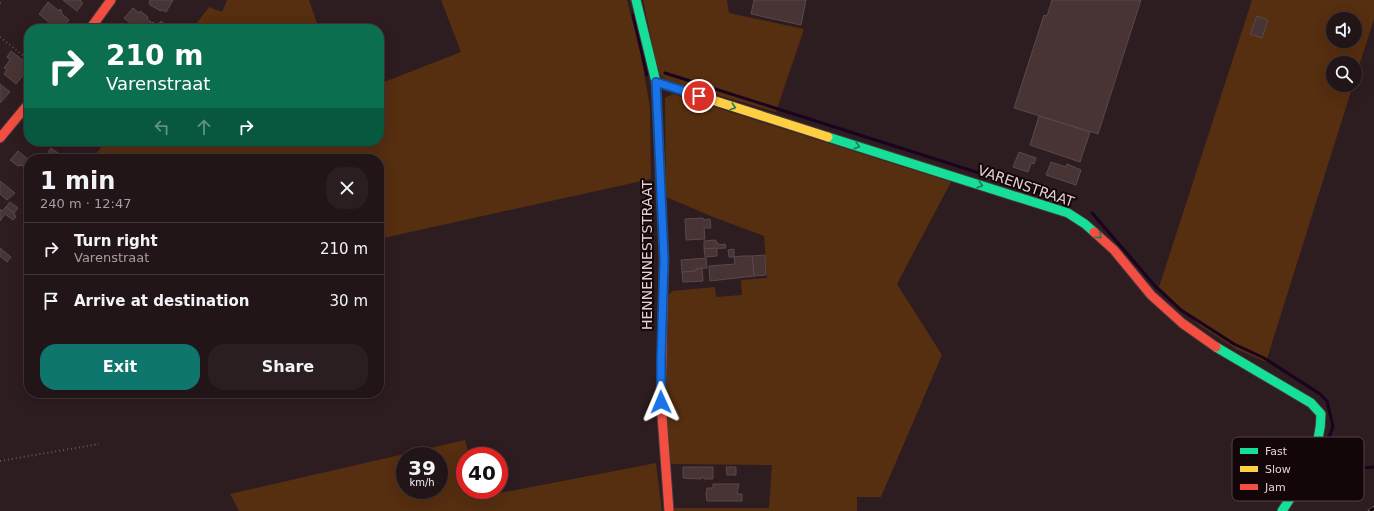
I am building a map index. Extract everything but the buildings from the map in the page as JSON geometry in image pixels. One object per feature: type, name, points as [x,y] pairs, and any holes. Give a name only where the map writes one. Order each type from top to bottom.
[{"type":"street","points":[[94,24],[111,0]]},
{"type":"street","name":"HENNENNESTSTRAAT","points":[[636,0],[656,82],[664,259],[661,402],[670,511]]},
{"type":"street","name":"VARENSTRAAT","points":[[656,82],[1068,213],[1085,224],[1114,250],[1151,295],[1182,323],[1214,346],[1243,364],[1311,403],[1321,414],[1321,430],[1319,437]]},
{"type":"street","points":[[0,138],[24,109]]},
{"type":"street","name":"VARENSTRAAT","points":[[1282,511],[1288,501]]},
{"type":"path","points":[[0,3],[3,0]]},
{"type":"path","points":[[0,37],[24,56]]},
{"type":"path","points":[[0,461],[99,444]]},
{"type":"shaded area","points":[[227,0],[309,0],[317,24],[196,24],[209,7],[222,12]]},
{"type":"shaded area","points":[[441,0],[627,0],[640,50],[650,107],[651,179],[384,238],[384,154],[96,154],[102,146],[384,146],[384,82],[461,52]]},
{"type":"shaded area","points":[[643,0],[727,0],[729,13],[804,29],[776,112],[668,81],[662,77],[658,71]]},
{"type":"shaded area","points":[[1252,0],[1374,0],[1374,19],[1362,57],[1326,56],[1326,92],[1351,92],[1266,362],[1236,349],[1199,325],[1159,287]]},
{"type":"shaded area","points":[[673,94],[951,182],[897,284],[942,355],[881,497],[857,497],[857,511],[673,511],[673,508],[769,508],[772,465],[669,464],[666,405],[667,297],[672,291],[715,287],[716,297],[742,295],[741,280],[767,278],[764,236],[713,217],[666,197],[665,98]]},
{"type":"shaded area","points":[[465,440],[467,447],[456,447],[456,499],[508,499],[508,491],[656,463],[662,511],[239,511],[230,494],[396,456],[396,499],[448,499],[448,447],[435,447]]},
{"type":"waterway","points":[[633,15],[647,75]]},
{"type":"waterway","points":[[665,73],[1061,199]]},
{"type":"waterway","points":[[1092,213],[1156,287],[1181,310],[1234,344],[1264,358],[1320,394],[1327,401],[1333,426],[1329,437]]},
{"type":"waterway","points":[[1364,468],[1374,467]]},
{"type":"railway","points":[[1370,511],[1374,508]]},
{"type":"traffic: fast","points":[[636,0],[656,82],[664,258]]},
{"type":"traffic: fast","points":[[828,137],[1068,213],[1094,232]]},
{"type":"traffic: fast","points":[[1216,347],[1311,403],[1321,414],[1319,437]]},
{"type":"traffic: fast","points":[[1282,511],[1289,501]]},
{"type":"traffic: slow","points":[[656,82],[828,137]]},
{"type":"traffic: jam","points":[[94,24],[111,0]]},
{"type":"traffic: jam","points":[[0,138],[24,109]]},
{"type":"traffic: jam","points":[[1094,232],[1114,250],[1151,295],[1182,323],[1216,347]]},
{"type":"traffic: jam","points":[[664,258],[661,402],[669,511]]},
{"type":"route","points":[[661,402],[664,259],[656,82],[699,96]]}]
